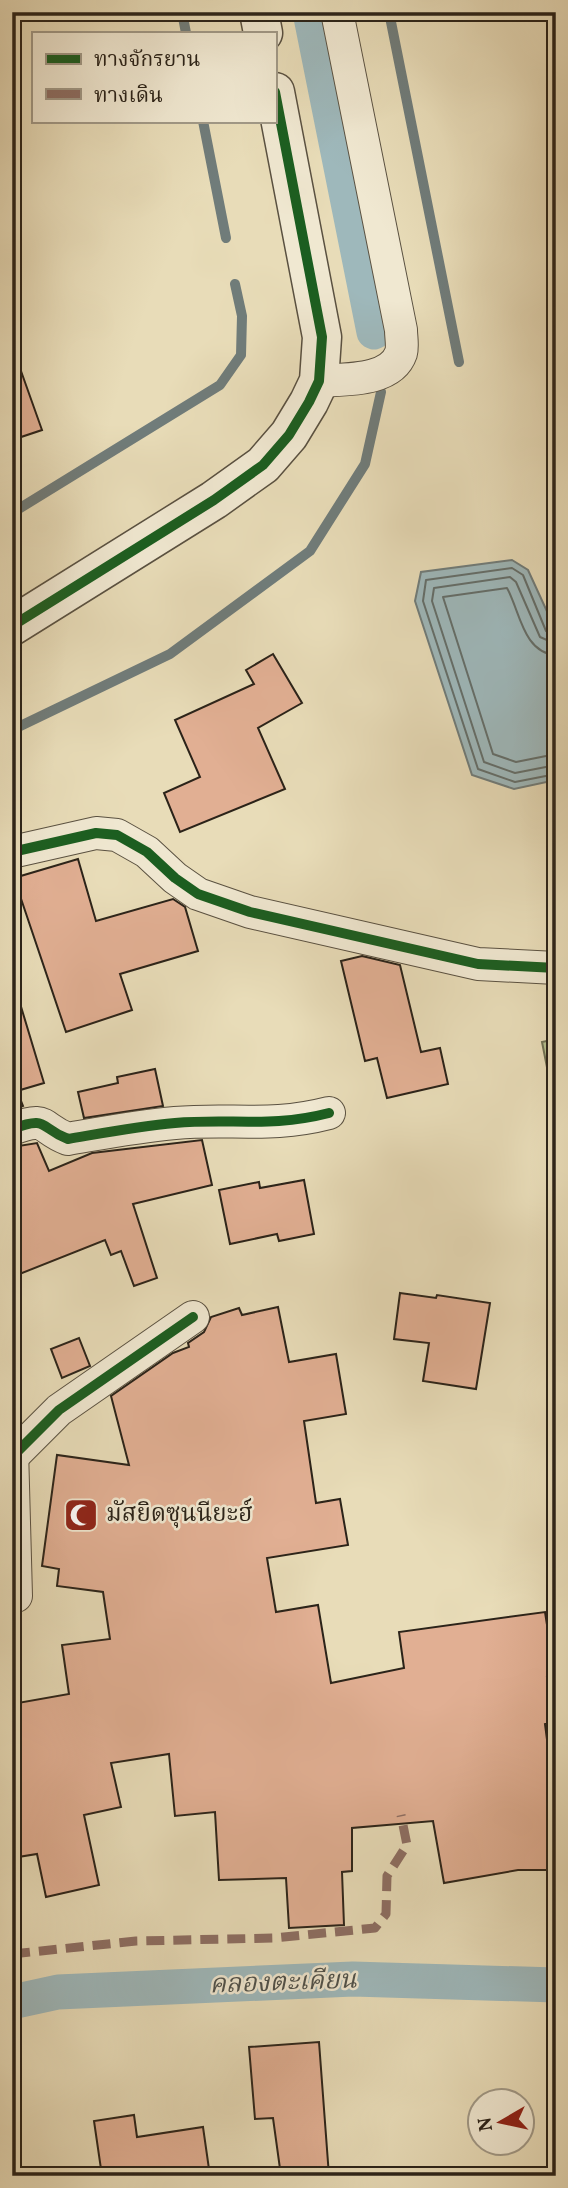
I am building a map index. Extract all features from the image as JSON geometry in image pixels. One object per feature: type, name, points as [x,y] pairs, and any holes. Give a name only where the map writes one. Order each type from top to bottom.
[{"type":"street","points":[[259,12],[263,32]]},
{"type":"street","points":[[319,380],[361,378],[390,368],[401,353],[401,330],[337,12]]},
{"type":"street","points":[[12,626],[214,500],[263,465],[289,435],[319,380],[322,337],[276,97]]},
{"type":"street","points":[[12,852],[96,833],[117,835],[147,852],[175,878],[198,894],[250,912],[478,964],[556,968]]},
{"type":"street","points":[[12,1129],[32,1121],[46,1123],[57,1135],[68,1139],[175,1123],[259,1124],[299,1121],[329,1113]]},
{"type":"street","points":[[16,1596],[13,1453],[59,1410],[193,1317]]},
{"type":"green space","points":[[556,1039],[556,1113],[542,1042]]},
{"type":"water","points":[[512,560],[528,570],[556,631],[556,780],[514,789],[472,775],[415,601],[421,572]]},
{"type":"building","points":[[16,357],[42,430],[12,440],[12,358]]},
{"type":"building","points":[[273,654],[302,703],[258,728],[285,789],[180,832],[164,793],[200,777],[175,720],[254,684],[246,670]]},
{"type":"building","points":[[78,859],[96,921],[173,899],[185,907],[198,951],[120,974],[132,1010],[66,1032],[14,878]]},
{"type":"building","points":[[362,956],[400,965],[421,1052],[440,1048],[448,1084],[387,1098],[377,1058],[365,1061],[341,961]]},
{"type":"building","points":[[19,1000],[44,1083],[17,1091],[23,1106],[12,1110],[12,1001]]},
{"type":"building","points":[[155,1069],[163,1106],[84,1118],[78,1092],[118,1083],[117,1077]]},
{"type":"building","points":[[202,1140],[212,1185],[133,1204],[157,1278],[134,1286],[121,1251],[111,1255],[105,1240],[12,1277],[12,1147],[37,1143],[49,1171],[92,1153]]},
{"type":"building","points":[[304,1180],[314,1234],[279,1241],[277,1234],[230,1244],[219,1190],[259,1182],[260,1188]]},
{"type":"building","points":[[400,1293],[490,1303],[476,1389],[423,1381],[429,1343],[394,1339]]},
{"type":"building","points":[[278,1307],[289,1362],[336,1354],[346,1414],[304,1421],[316,1503],[340,1499],[348,1545],[267,1558],[276,1612],[318,1605],[331,1683],[404,1668],[399,1632],[545,1612],[555,1676],[547,1677],[553,1723],[545,1724],[553,1786],[556,1786],[556,1870],[518,1870],[444,1883],[433,1821],[352,1828],[352,1871],[342,1872],[344,1925],[289,1928],[286,1878],[219,1880],[215,1812],[175,1816],[169,1754],[111,1763],[121,1807],[84,1815],[99,1885],[46,1897],[37,1854],[12,1858],[12,1704],[69,1694],[62,1645],[110,1639],[103,1592],[57,1586],[59,1569],[42,1566],[57,1455],[129,1465],[111,1396],[173,1353],[189,1347],[188,1343],[204,1332],[211,1317],[239,1308],[242,1315]]},
{"type":"building","points":[[79,1338],[90,1366],[62,1378],[51,1349]]},
{"type":"building","points":[[319,2042],[329,2176],[281,2176],[273,2118],[255,2119],[249,2047]]},
{"type":"building","points":[[134,2115],[137,2137],[203,2127],[210,2176],[166,2176],[165,2168],[102,2176],[94,2121]]},
{"type":"waterway","points":[[182,12],[186,32]]},
{"type":"waterway","points":[[310,12],[374,332]]},
{"type":"waterway","points":[[389,12],[459,362]]},
{"type":"waterway","points":[[203,122],[226,238]]},
{"type":"waterway","points":[[12,513],[220,385],[241,355],[242,316],[235,284]]},
{"type":"waterway","points":[[12,730],[170,654],[310,551],[365,464],[381,392]]},
{"type":"waterway","name":"คลองตะเคียน","points":[[12,2002],[58,1992],[353,1979],[556,1985]]},
{"type":"marked path","points":[[12,1954],[136,1941],[274,1938],[375,1928],[386,1914],[387,1876],[407,1845],[401,1815]]},
{"type":"cycle path","points":[[12,626],[214,500],[263,465],[289,435],[309,402],[319,381],[322,337],[276,97]]},
{"type":"cycle path","points":[[12,852],[96,833],[117,835],[147,852],[175,878],[198,894],[250,912],[478,964],[556,968]]},
{"type":"cycle path","points":[[12,1129],[38,1123],[68,1139],[162,1124],[288,1120],[329,1113]]},
{"type":"cycle path","points":[[13,1456],[59,1410],[193,1317]]},
{"type":"place","name":"มัสยิดซุนนียะฮ์","points":[[81,1515]]}]
